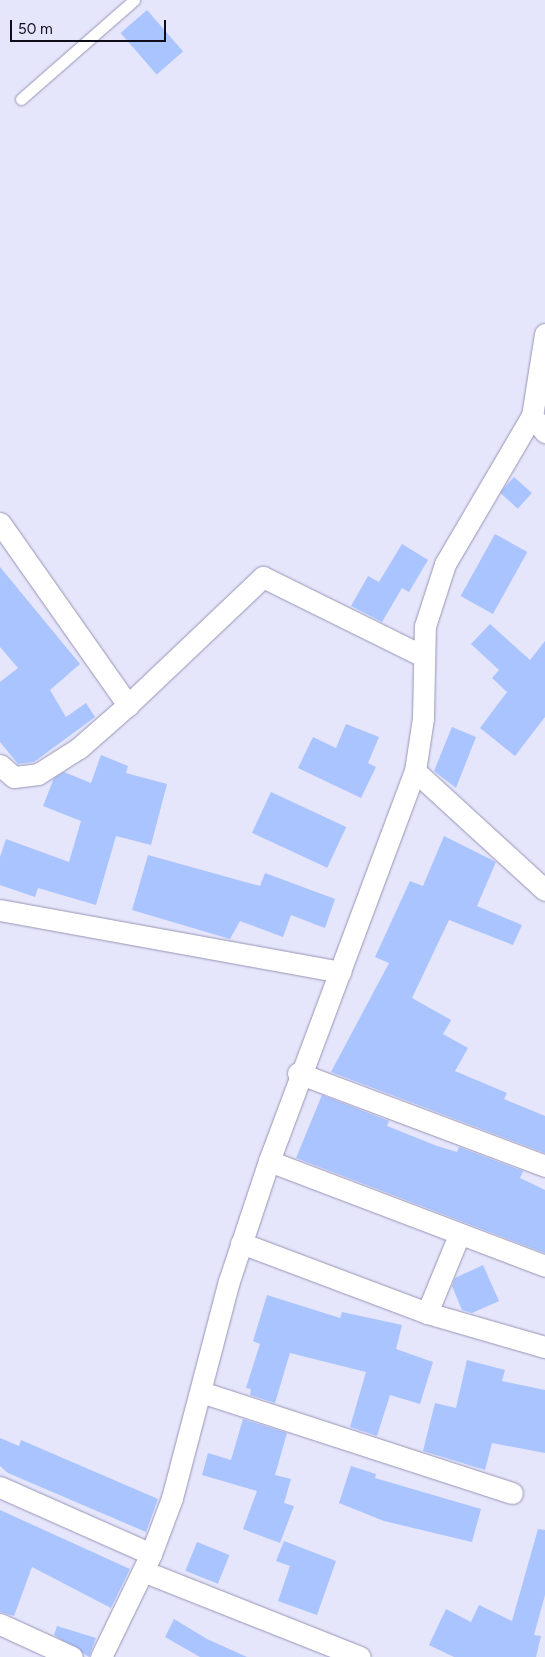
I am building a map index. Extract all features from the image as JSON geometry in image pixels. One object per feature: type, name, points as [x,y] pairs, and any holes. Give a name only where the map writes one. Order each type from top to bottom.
[{"type":"street","points":[[101,1657],[147,1563],[200,1392],[241,1243],[298,1073],[340,972],[415,771],[423,718],[421,655],[425,626],[445,564],[532,416],[545,334]]},
{"type":"street","points":[[532,416],[545,432]]},
{"type":"street","points":[[0,523],[128,705]]},
{"type":"street","points":[[0,765],[14,777],[38,774],[80,748],[128,705],[262,577],[421,655]]},
{"type":"street","points":[[415,771],[545,890]]},
{"type":"street","points":[[0,910],[340,972]]},
{"type":"street","points":[[298,1073],[545,1166]]},
{"type":"street","points":[[269,1162],[545,1266]]},
{"type":"street","points":[[427,1313],[459,1235]]},
{"type":"street","points":[[241,1243],[427,1313],[545,1347]]},
{"type":"street","points":[[200,1392],[512,1493]]},
{"type":"street","points":[[0,1487],[147,1563],[360,1657]]},
{"type":"street","points":[[0,1624],[72,1657]]},
{"type":"lane","points":[[20,99],[134,0]]},
{"type":"building","points":[[147,10],[183,52],[157,74],[121,33]]},
{"type":"building","points":[[514,477],[532,493],[518,509],[500,493]]},
{"type":"building","points":[[495,534],[527,552],[493,614],[461,596]]},
{"type":"building","points":[[402,544],[428,560],[409,592],[402,588],[382,622],[351,606],[368,576],[379,582]]},
{"type":"building","points":[[0,567],[80,664],[50,690],[66,717],[86,703],[95,717],[34,762],[18,764],[0,742],[0,682],[18,668],[0,647]]},
{"type":"building","points":[[490,624],[530,660],[545,641],[545,717],[515,756],[480,728],[507,692],[492,678],[499,670],[471,644]]},
{"type":"building","points":[[346,724],[379,737],[368,763],[376,767],[361,798],[298,768],[313,737],[336,748]]},
{"type":"building","points":[[452,727],[476,737],[456,788],[434,771]]},
{"type":"building","points":[[101,755],[128,766],[126,773],[167,784],[151,845],[116,836],[96,905],[38,888],[35,897],[0,885],[0,857],[6,839],[69,862],[81,821],[43,806],[54,778],[64,772],[91,783]]},
{"type":"building","points":[[271,792],[346,827],[327,868],[252,833]]},
{"type":"building","points":[[444,836],[496,862],[477,906],[522,925],[513,945],[449,920],[412,998],[451,1020],[443,1034],[468,1048],[455,1071],[507,1093],[504,1099],[545,1116],[545,1153],[331,1072],[389,963],[375,957],[410,881],[423,886]]},
{"type":"building","points":[[148,855],[260,886],[265,873],[335,899],[325,928],[291,915],[283,937],[240,921],[230,939],[132,910]]},
{"type":"building","points":[[322,1095],[389,1121],[387,1126],[437,1146],[457,1152],[459,1147],[523,1171],[520,1178],[545,1190],[545,1253],[296,1158]]},
{"type":"building","points":[[483,1265],[499,1301],[472,1313],[462,1310],[452,1286],[455,1278]]},
{"type":"building","points":[[267,1295],[340,1318],[342,1312],[402,1325],[396,1349],[433,1362],[420,1404],[390,1395],[377,1436],[350,1427],[366,1372],[290,1353],[275,1403],[250,1395],[251,1389],[246,1388],[260,1344],[253,1341]]},
{"type":"building","points":[[467,1360],[505,1370],[502,1381],[545,1390],[545,1453],[492,1443],[485,1470],[423,1451],[435,1403],[456,1408]]},
{"type":"building","points":[[243,1419],[287,1433],[275,1475],[291,1479],[284,1503],[294,1506],[280,1543],[243,1529],[257,1491],[202,1475],[208,1453],[231,1460]]},
{"type":"building","points":[[0,1438],[19,1446],[21,1440],[158,1499],[146,1532],[8,1473],[0,1466]]},
{"type":"building","points":[[351,1466],[376,1474],[375,1478],[481,1509],[472,1542],[384,1521],[339,1503]]},
{"type":"building","points":[[0,1510],[130,1569],[111,1608],[32,1567],[14,1616],[0,1612]]},
{"type":"building","points":[[538,1529],[545,1530],[545,1595],[534,1635],[541,1636],[536,1657],[454,1657],[429,1645],[446,1609],[471,1622],[479,1605],[512,1621]]},
{"type":"building","points":[[284,1541],[336,1561],[317,1615],[278,1601],[290,1566],[276,1561]]},
{"type":"building","points":[[197,1542],[229,1555],[218,1584],[185,1571]]},
{"type":"building","points":[[174,1619],[207,1639],[247,1657],[200,1657],[165,1637]]},
{"type":"building","points":[[57,1626],[96,1638],[89,1657],[54,1635]]}]
